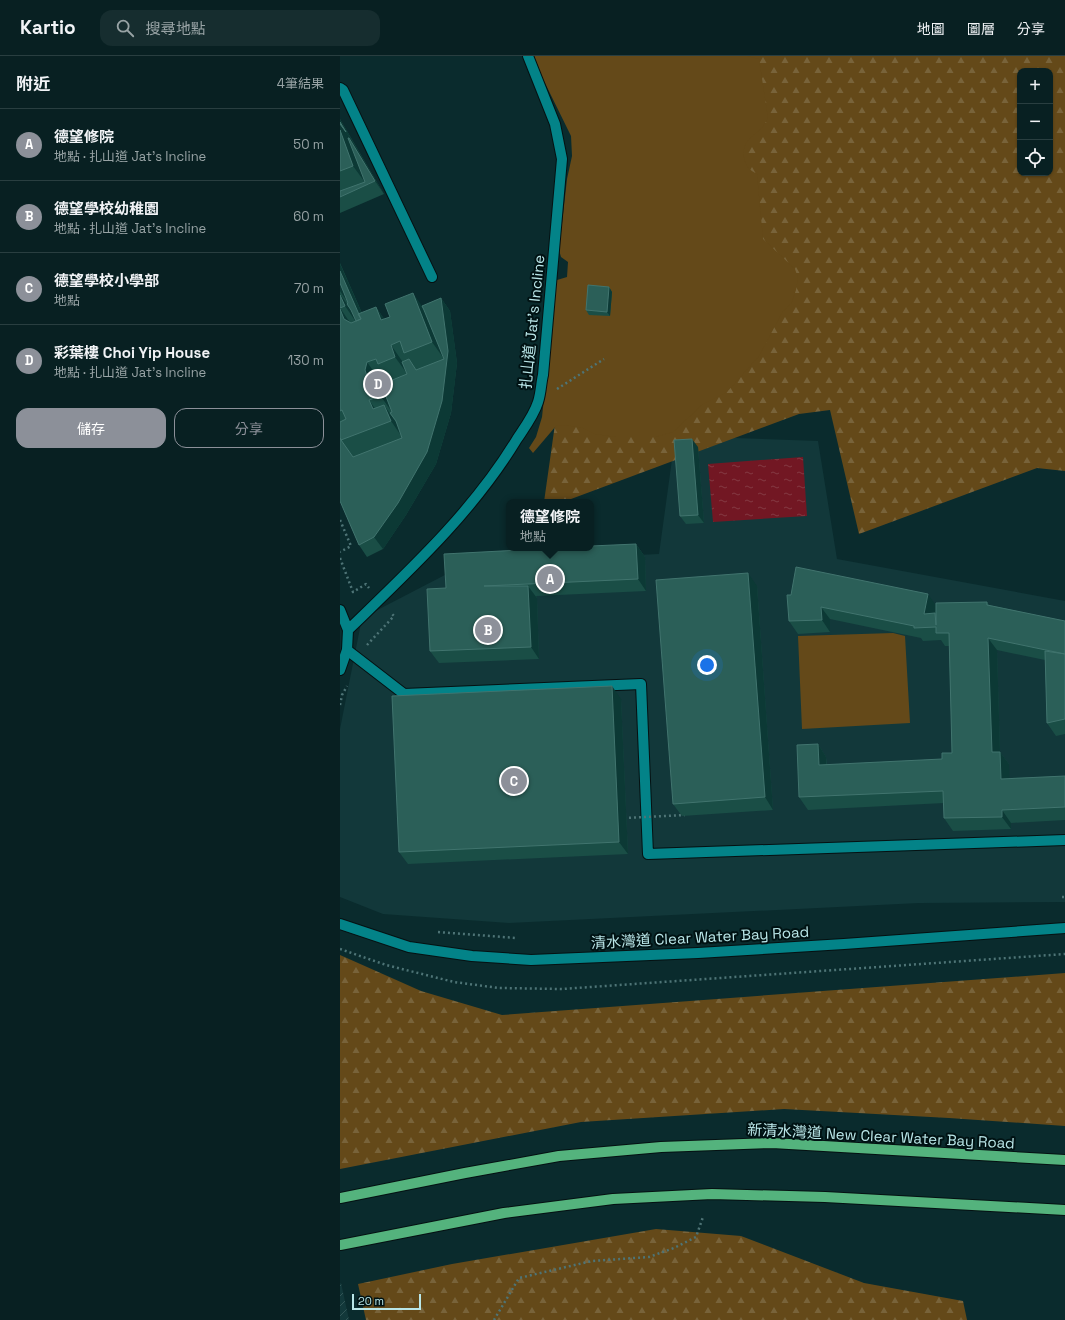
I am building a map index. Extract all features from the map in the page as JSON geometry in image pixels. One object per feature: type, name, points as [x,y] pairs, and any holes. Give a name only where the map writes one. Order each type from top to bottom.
[{"type":"main road","name":"扎山道 Jat's Incline","points":[[348,630],[416,564],[480,493],[508,455],[530,419],[538,402],[543,375],[562,159],[555,124],[528,56]]},
{"type":"main road","points":[[340,88],[343,90],[432,277]]},
{"type":"main road","points":[[340,610],[348,630],[347,650],[340,670]]},
{"type":"main road","points":[[347,650],[404,694],[641,684],[648,854],[1065,840]]},
{"type":"main road","name":"清水灣道 Clear Water Bay Road","points":[[340,924],[409,947],[472,956],[532,960],[698,953],[1065,928]]},
{"type":"main road","name":"新清水灣道 New Clear Water Bay Road","points":[[340,1198],[559,1156],[661,1147],[772,1143],[1065,1160]]},
{"type":"main road","points":[[340,1245],[504,1213],[620,1198],[712,1194],[825,1197],[1065,1210]]},
{"type":"path","points":[[538,402],[604,359]]},
{"type":"path","points":[[340,520],[352,546],[340,552]]},
{"type":"path","points":[[340,558],[352,592],[366,584]]},
{"type":"path","points":[[617,818],[687,815]]},
{"type":"path","points":[[431,932],[516,938]]},
{"type":"path","points":[[340,949],[386,965],[447,980],[499,988],[562,989],[1065,954]]},
{"type":"path","points":[[494,1320],[519,1278],[592,1261],[649,1257],[674,1248],[696,1237],[703,1217]]},
{"type":"shaded area","points":[[705,437],[818,441],[837,559],[1065,601],[1065,902],[919,903],[509,923],[383,914],[340,897],[340,729],[362,618],[468,563],[659,554],[674,445]]},
{"type":"shaded area","points":[[341,1283],[349,1320],[340,1320]]},
{"type":"green space","points":[[534,56],[747,56],[759,59],[768,118],[761,129],[745,144],[744,157],[750,170],[757,174],[763,239],[795,269],[798,278],[796,290],[791,304],[783,311],[759,356],[727,392],[703,404],[673,432],[655,437],[616,437],[595,434],[583,428],[565,425],[556,426],[533,453],[529,448],[536,437],[542,417],[557,280],[567,277],[568,262],[561,257],[559,250],[567,179],[572,156],[571,136],[542,77]]},
{"type":"green space","points":[[539,56],[1065,56],[1065,471],[1037,468],[859,534],[830,410],[799,414],[571,499],[544,499],[570,318],[575,139]]},
{"type":"green space","points":[[893,633],[905,636],[910,723],[802,729],[798,636]]},
{"type":"green space","points":[[340,955],[421,991],[502,1015],[1065,973],[1065,1126],[784,1109],[581,1122],[340,1169]]},
{"type":"green space","points":[[656,1229],[741,1236],[864,1283],[963,1301],[967,1320],[366,1320],[358,1284],[452,1264]]},
{"type":"water","points":[[803,457],[807,516],[713,522],[708,464]]},
{"type":"building","points":[[340,130],[353,166],[340,171]]},
{"type":"building","points":[[348,138],[375,181],[340,197],[340,191],[365,182]]},
{"type":"building","points":[[340,271],[361,319],[356,321],[347,304],[348,303],[340,283]]},
{"type":"building","points":[[588,285],[609,287],[607,312],[586,310]]},
{"type":"building","points":[[413,293],[432,342],[404,353],[400,341],[391,345],[395,357],[378,364],[376,359],[367,362],[365,370],[368,379],[373,377],[381,396],[369,400],[373,409],[384,405],[391,421],[341,440],[340,422],[346,419],[342,410],[340,411],[340,309],[344,319],[351,323],[361,319],[358,314],[376,307],[381,320],[390,317],[385,304]]},
{"type":"building","points":[[340,295],[345,306],[340,308]]},
{"type":"building","points":[[441,298],[448,351],[442,401],[427,452],[398,503],[374,537],[359,545],[340,501],[340,438],[353,457],[402,438],[396,421],[390,413],[392,412],[385,394],[377,383],[379,379],[386,376],[390,381],[407,374],[402,362],[409,359],[416,370],[444,359],[422,306]]},
{"type":"building","points":[[692,439],[698,515],[680,516],[674,440]]},
{"type":"building","points":[[636,544],[638,579],[484,586],[528,586],[531,647],[430,651],[427,589],[446,588],[444,554],[506,551],[594,551],[594,546]]},
{"type":"building","points":[[796,567],[928,594],[924,614],[935,613],[936,625],[936,603],[987,602],[987,605],[1065,621],[1065,654],[988,638],[992,752],[1000,752],[1001,779],[1065,776],[1065,807],[1002,810],[1002,817],[944,818],[943,791],[799,797],[797,745],[818,744],[819,765],[942,759],[942,753],[952,753],[949,633],[936,633],[936,627],[914,628],[914,626],[821,607],[822,620],[789,621],[787,595],[791,595]]},
{"type":"building","points":[[748,573],[765,797],[673,804],[656,580]]},
{"type":"building","points":[[1045,651],[1065,654],[1065,719],[1047,723]]},
{"type":"building","points":[[612,686],[619,842],[399,852],[392,696]]},
{"type":"place","name":"彩葉樓 Choi Yip House","points":[[378,384]]},
{"type":"place","name":"德望修院","points":[[550,579]]},
{"type":"place","name":"德望學校幼稚園","points":[[488,630]]},
{"type":"place","name":"德望學校小學部","points":[[514,781]]}]
